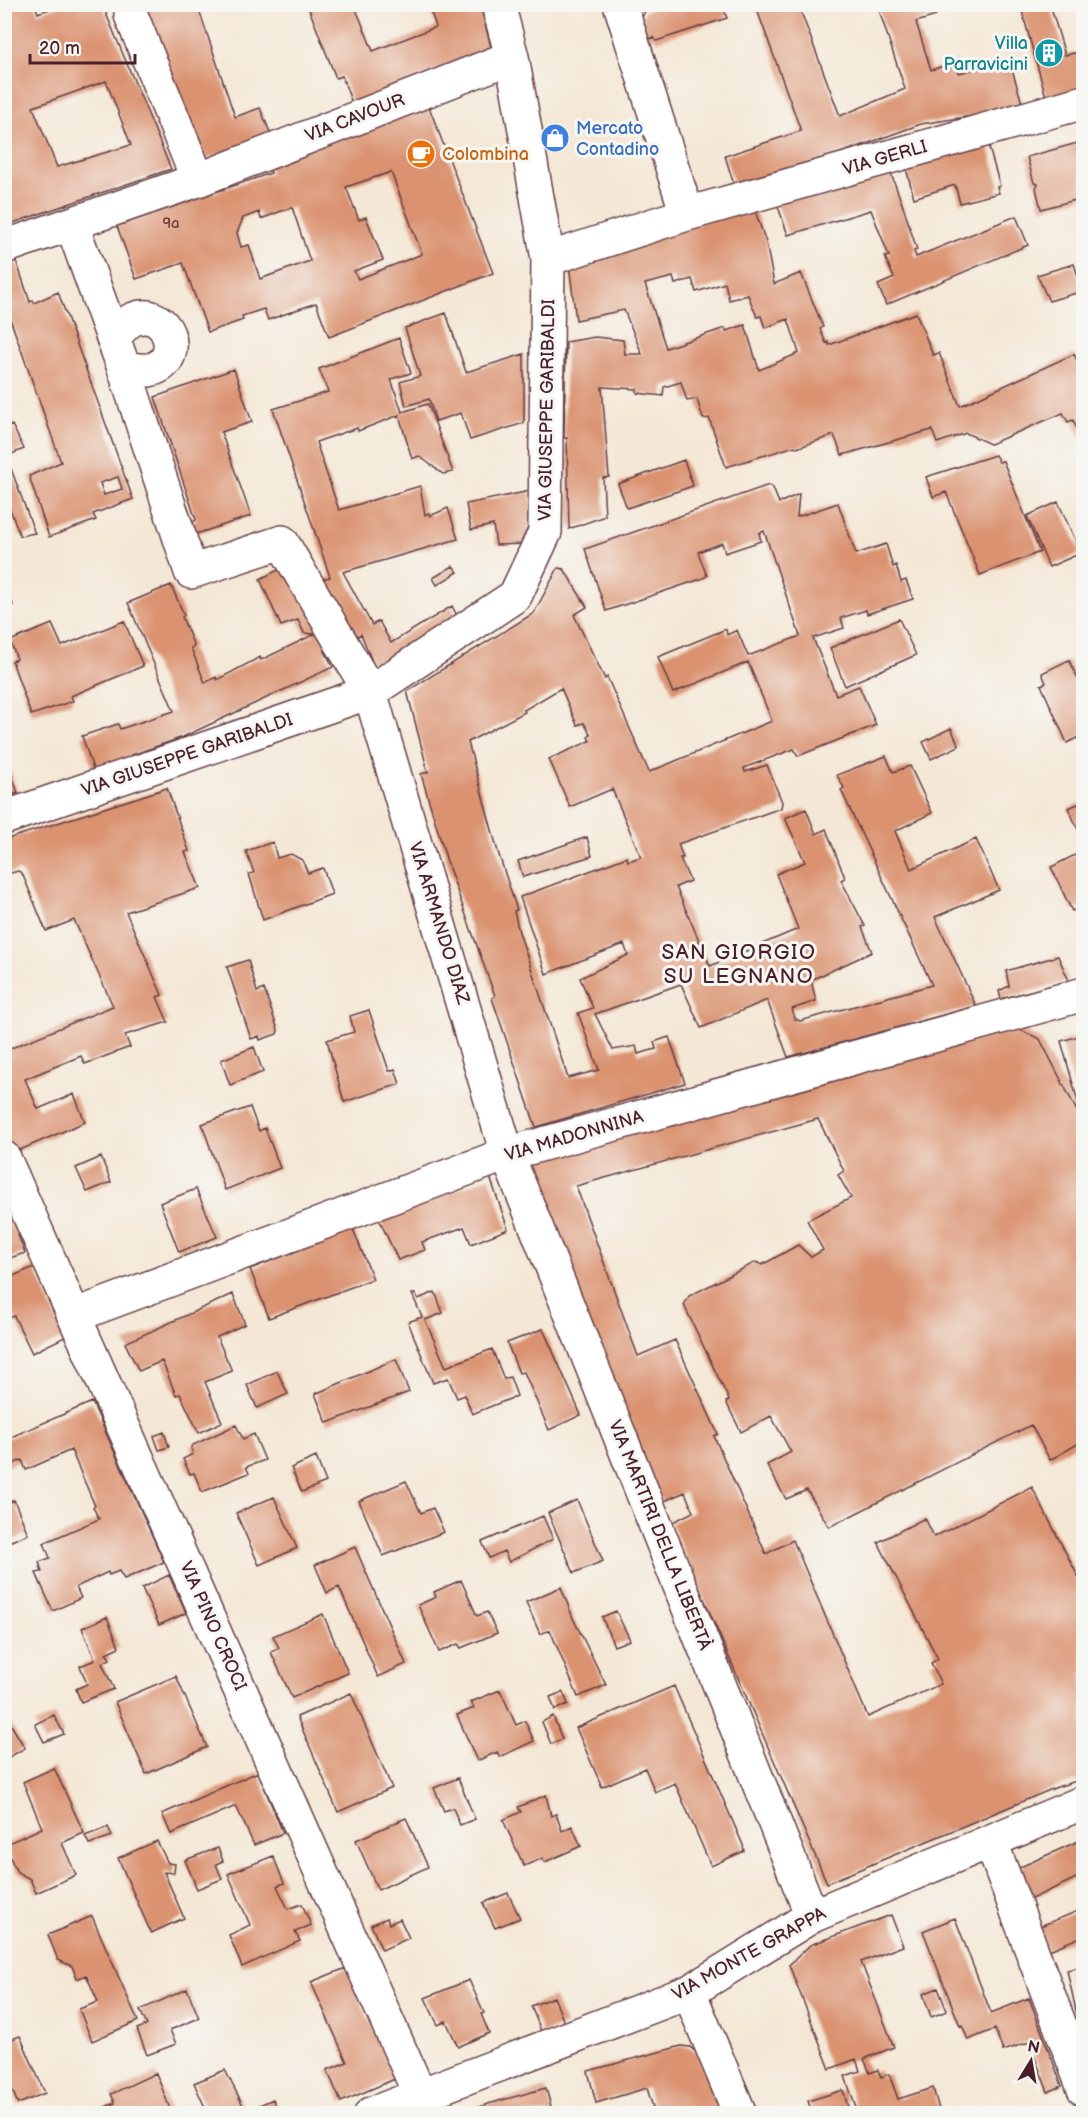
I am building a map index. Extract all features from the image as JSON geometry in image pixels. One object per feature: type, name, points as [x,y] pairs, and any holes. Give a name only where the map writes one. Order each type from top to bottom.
[{"type":"street","name":"VIA GIUSEPPE GARIBALDI","points":[[4,818],[370,692],[515,596],[545,532],[548,259],[512,57],[498,4]]},
{"type":"street","points":[[620,5],[687,214]]},
{"type":"street","points":[[131,15],[198,180]]},
{"type":"street","name":"VIA CAVOUR","points":[[4,247],[198,180],[512,57]]},
{"type":"street","name":"VIA GERLI","points":[[548,259],[687,214],[1083,102]]},
{"type":"street","points":[[72,225],[124,369],[191,572],[282,542],[370,692]]},
{"type":"street","points":[[113,338],[124,325],[140,317],[157,320],[169,333],[170,351],[160,366],[143,371],[124,369]]},
{"type":"street","name":"VIA ARMANDO DIAZ","points":[[370,692],[507,1154]]},
{"type":"street","name":"VIA MADONNINA","points":[[76,1315],[507,1154],[1083,994]]},
{"type":"street","name":"VIA MARTIRI DELLA LIBERTÀ","points":[[507,1154],[812,1916]]},
{"type":"street","name":"VIA PINO CROCI","points":[[4,1158],[76,1315],[420,2095]]},
{"type":"street","name":"VIA MONTE GRAPPA","points":[[371,2114],[689,1992],[812,1916],[1083,1802]]},
{"type":"street","points":[[991,1842],[1083,2089]]},
{"type":"street","points":[[689,1992],[740,2114]]},
{"type":"building","points":[[4,4],[35,4],[38,13],[64,4],[102,4],[171,169],[4,226]],"holes":[[[106,81],[131,145],[57,167],[33,107]]]},
{"type":"building","points":[[118,4],[197,4],[235,117],[260,108],[272,137],[206,159]]},
{"type":"building","points":[[307,4],[354,4],[373,51],[436,27],[428,4],[480,4],[491,47],[353,106],[342,76],[336,78]]},
{"type":"building","points":[[666,4],[722,4],[727,18],[656,41],[654,37],[646,41],[640,22],[645,11]]},
{"type":"building","points":[[755,4],[798,4],[840,116],[905,89],[877,4],[933,4],[936,16],[916,22],[931,70],[956,62],[959,73],[1009,59],[1022,103],[1017,109],[921,124],[736,191],[725,156],[801,131]]},
{"type":"building","name":"Villa Parravicini","points":[[1020,4],[1050,4],[1065,55],[1083,51],[1083,95],[1046,97]]},
{"type":"building","points":[[429,107],[493,273],[329,337],[316,303],[268,320],[264,309],[242,316],[243,320],[208,332],[183,263],[136,279],[117,226],[271,173],[267,163]],"holes":[[[391,172],[422,254],[358,279],[354,271],[383,260],[366,217],[359,220],[346,187]],[[292,207],[310,261],[260,279],[249,245],[241,247],[237,233],[243,218],[259,212],[261,219]]]},
{"type":"building","points":[[1083,138],[1083,198],[1041,209],[1036,188],[1038,184],[1034,183],[1027,157],[1081,142],[1080,139]]},
{"type":"building","points":[[988,144],[1000,186],[997,187],[999,193],[960,203],[955,185],[914,198],[906,168]]},
{"type":"building","points":[[889,168],[917,250],[914,251],[916,257],[1016,216],[1028,245],[886,305],[878,285],[894,278],[885,257],[889,256],[871,210],[788,235],[775,198]]},
{"type":"building","points":[[753,205],[766,242],[774,284],[801,273],[823,327],[820,329],[826,343],[828,342],[829,345],[916,313],[933,355],[939,353],[960,406],[1074,354],[1083,373],[1083,443],[1073,420],[1068,422],[1063,413],[990,444],[966,433],[937,443],[932,430],[842,455],[834,435],[797,448],[795,446],[726,467],[709,418],[703,419],[697,399],[687,401],[681,382],[664,387],[663,396],[637,393],[637,389],[602,387],[609,477],[603,478],[605,516],[569,529],[567,438],[564,438],[566,342],[595,337],[623,340],[625,354],[642,354],[624,310],[576,320],[569,264]],"holes":[[[673,277],[675,284],[692,279],[696,292],[725,283],[729,300],[748,295],[757,317],[761,316],[765,328],[788,319],[799,353],[759,370],[745,325],[726,331],[725,328],[666,348],[645,284]]]},
{"type":"building","points":[[14,254],[30,302],[33,300],[34,303],[58,292],[133,499],[93,514],[96,520],[49,537],[29,476],[61,462],[8,313],[4,314],[4,257]],"holes":[[[118,477],[122,489],[104,495],[100,483]]]},
{"type":"building","points":[[1074,264],[1083,291],[1049,301],[1037,275]]},
{"type":"building","points":[[446,313],[466,372],[524,354],[524,423],[470,440],[461,413],[436,421],[429,399],[406,406],[400,382],[420,376],[405,328]]},
{"type":"building","points":[[399,338],[411,373],[391,379],[402,412],[428,404],[453,472],[443,474],[419,456],[412,459],[399,415],[358,431],[357,428],[316,442],[339,510],[420,486],[425,515],[429,513],[430,516],[448,508],[458,539],[343,572],[372,625],[379,621],[391,643],[452,606],[463,627],[376,671],[361,634],[346,641],[312,582],[330,577],[273,409],[328,392],[319,369]]},
{"type":"building","points":[[234,369],[252,422],[221,432],[251,516],[196,534],[193,522],[196,520],[155,397]]},
{"type":"building","points":[[12,425],[24,449],[4,457],[4,429]]},
{"type":"building","points":[[995,455],[999,462],[1003,461],[1040,552],[980,575],[946,492],[933,497],[926,477]]},
{"type":"building","points":[[684,460],[693,486],[627,508],[618,484]]},
{"type":"building","points":[[10,466],[35,533],[20,536],[4,493],[4,468]]},
{"type":"building","points":[[769,485],[773,488],[779,503],[799,494],[797,517],[838,503],[856,554],[886,544],[893,567],[896,565],[901,582],[906,580],[913,599],[867,614],[866,610],[841,618],[844,628],[813,638],[836,695],[859,686],[876,725],[798,756],[794,749],[744,768],[745,772],[767,765],[782,802],[781,808],[678,844],[683,858],[680,858],[690,881],[676,887],[710,966],[798,929],[776,874],[805,862],[785,818],[806,809],[816,834],[826,829],[845,878],[841,880],[865,926],[862,927],[872,952],[811,980],[816,1001],[792,1009],[795,1019],[800,1021],[932,985],[841,790],[844,788],[837,775],[886,756],[893,772],[910,766],[932,813],[895,831],[911,869],[976,839],[999,890],[935,917],[976,1006],[788,1057],[767,1000],[701,1028],[681,984],[595,1014],[613,1050],[636,1046],[638,1054],[656,1049],[654,1042],[669,1037],[685,1083],[536,1127],[492,998],[495,996],[449,868],[421,774],[428,772],[407,691],[534,613],[558,568],[564,569],[587,607],[574,615],[605,679],[607,677],[649,772],[772,721],[748,662],[673,693],[658,657],[726,629],[727,635],[737,630],[748,656],[800,636],[764,531],[759,533],[761,541],[725,553],[722,543],[698,552],[707,576],[606,611],[585,549]],"holes":[[[561,688],[577,725],[584,723],[591,735],[588,737],[590,741],[549,759],[570,807],[612,789],[641,857],[628,861],[627,857],[520,897],[546,974],[624,944],[628,955],[580,978],[593,1008],[578,1013],[599,1070],[568,1078],[519,932],[514,911],[517,910],[498,852],[468,742],[525,712],[524,710]]]},
{"type":"building","points":[[530,491],[533,506],[527,544],[496,545],[493,525],[471,530],[466,504]]},
{"type":"building","points":[[1058,502],[1081,553],[1049,567],[1027,516]]},
{"type":"building","points":[[286,566],[331,650],[325,651],[333,667],[183,737],[132,755],[134,760],[93,769],[82,736],[118,724],[120,729],[174,711],[128,603],[171,585],[184,615],[182,617],[194,646],[191,648],[205,683],[216,677],[217,680],[260,657],[261,660],[315,634],[304,633],[298,620],[281,626],[260,579]]},
{"type":"building","points":[[453,566],[458,572],[437,585],[433,578]]},
{"type":"building","points":[[4,584],[13,605],[4,608]]},
{"type":"building","points":[[899,619],[916,655],[845,686],[830,648]]},
{"type":"building","points":[[124,621],[143,666],[71,696],[73,701],[31,715],[12,661],[17,659],[10,641],[52,624],[62,646]]},
{"type":"building","points":[[1069,660],[1083,690],[1083,735],[1067,743],[1041,685],[1046,683],[1042,673]]},
{"type":"building","points":[[951,728],[959,746],[931,759],[923,742]]},
{"type":"building","points":[[4,753],[18,793],[4,797]]},
{"type":"building","points":[[167,788],[189,851],[185,852],[200,888],[126,912],[162,995],[157,997],[168,1022],[125,1035],[130,1047],[85,1064],[81,1056],[25,1079],[38,1109],[74,1094],[85,1122],[13,1153],[4,1133],[4,1051],[113,1006],[74,920],[46,931],[22,873],[18,871],[4,875],[4,840]]},
{"type":"building","points":[[1083,802],[1083,840],[1068,808]]},
{"type":"building","points":[[587,837],[592,856],[523,877],[518,861]]},
{"type":"building","points":[[273,842],[277,858],[291,854],[302,860],[308,873],[323,868],[332,894],[263,920],[249,874],[254,873],[246,851]]},
{"type":"building","points":[[1083,851],[1083,906],[1072,911],[1051,867]]},
{"type":"building","points":[[1058,956],[1069,981],[1001,999],[999,991],[1009,986],[1006,971]]},
{"type":"building","points":[[248,960],[257,992],[264,989],[278,1030],[277,1034],[260,1040],[259,1036],[251,1039],[227,967]]},
{"type":"building","points":[[369,1010],[389,1071],[395,1069],[400,1084],[344,1102],[327,1040],[354,1032],[350,1016]]},
{"type":"building","points":[[1018,1029],[1040,1039],[1083,1123],[1083,1441],[1050,1460],[1031,1425],[829,1527],[807,1490],[786,1499],[767,1465],[791,1452],[771,1416],[741,1432],[726,1402],[729,1400],[684,1305],[689,1296],[756,1262],[762,1265],[798,1245],[811,1257],[823,1250],[807,1220],[851,1198],[838,1175],[844,1171],[818,1119],[576,1186],[638,1356],[675,1340],[718,1434],[714,1436],[766,1554],[793,1540],[868,1717],[941,1684],[931,1663],[938,1659],[878,1542],[925,1518],[934,1537],[1032,1487],[1083,1586],[1083,1779],[1057,1787],[827,1883],[671,1523],[693,1512],[685,1492],[662,1502],[605,1371],[528,1161]]},
{"type":"building","points":[[1083,1035],[1083,1120],[1061,1041]]},
{"type":"building","points":[[254,1047],[263,1072],[230,1085],[221,1060]]},
{"type":"building","points":[[250,1107],[259,1131],[265,1128],[280,1168],[225,1190],[202,1124]]},
{"type":"building","points":[[101,1157],[111,1182],[87,1192],[76,1168]]},
{"type":"building","points":[[490,1177],[508,1229],[471,1244],[464,1227],[422,1242],[425,1250],[398,1260],[379,1219]]},
{"type":"building","points":[[196,1189],[217,1237],[179,1252],[160,1203]]},
{"type":"building","points":[[4,1198],[21,1234],[18,1235],[25,1253],[4,1260]]},
{"type":"building","points":[[353,1229],[373,1279],[269,1318],[250,1269]]},
{"type":"building","points":[[34,1267],[65,1337],[32,1353],[14,1316],[4,1320],[4,1280]]},
{"type":"building","points":[[435,1292],[443,1313],[425,1320],[446,1367],[492,1349],[504,1379],[510,1377],[517,1396],[472,1414],[465,1395],[457,1398],[448,1378],[433,1383],[408,1322],[422,1317],[412,1294],[415,1294],[418,1299]]},
{"type":"building","points":[[233,1294],[245,1324],[217,1337],[232,1371],[205,1382],[222,1422],[199,1433],[180,1394],[176,1395],[162,1361],[139,1371],[125,1343]]},
{"type":"building","points":[[543,1329],[581,1415],[549,1430],[524,1372],[519,1373],[507,1343]]},
{"type":"building","points":[[396,1359],[409,1392],[327,1423],[315,1394]]},
{"type":"building","points":[[277,1371],[288,1394],[257,1408],[247,1385]]},
{"type":"building","points":[[92,1402],[164,1562],[124,1579],[119,1571],[109,1575],[108,1572],[76,1587],[81,1598],[53,1611],[36,1573],[42,1572],[39,1562],[50,1558],[44,1543],[99,1519],[71,1450],[26,1470],[22,1460],[4,1468],[4,1440]]},
{"type":"building","points":[[236,1425],[243,1439],[254,1434],[265,1460],[246,1467],[249,1473],[202,1492],[194,1473],[190,1474],[183,1459],[193,1454],[191,1448],[193,1445]]},
{"type":"building","points":[[164,1432],[169,1447],[159,1450],[154,1436]]},
{"type":"building","points":[[316,1457],[326,1482],[302,1492],[291,1468]]},
{"type":"building","points":[[406,1481],[421,1513],[433,1508],[444,1532],[383,1556],[359,1501]]},
{"type":"building","points":[[274,1497],[297,1548],[259,1565],[236,1513]]},
{"type":"building","points":[[14,1500],[28,1534],[4,1544],[4,1504]]},
{"type":"building","points":[[577,1500],[603,1561],[574,1573],[548,1513]]},
{"type":"building","points":[[543,1516],[553,1539],[509,1562],[504,1551],[489,1558],[482,1542]]},
{"type":"building","points":[[355,1547],[406,1664],[378,1677],[339,1587],[327,1593],[315,1565]]},
{"type":"building","points":[[169,1575],[186,1613],[159,1625],[142,1588]]},
{"type":"building","points":[[461,1580],[477,1616],[487,1612],[497,1633],[461,1648],[458,1644],[439,1652],[418,1605],[436,1597],[434,1592]]},
{"type":"building","points":[[561,1587],[573,1618],[606,1685],[578,1697],[550,1630],[540,1634],[526,1602]]},
{"type":"building","points":[[616,1611],[630,1640],[614,1646],[602,1617]]},
{"type":"building","points":[[323,1614],[348,1673],[292,1698],[271,1652],[279,1648],[273,1636]]},
{"type":"building","points":[[107,1617],[119,1647],[106,1653],[110,1659],[102,1663],[114,1689],[81,1702],[76,1689],[87,1684],[80,1666],[95,1660],[82,1628]]},
{"type":"building","points":[[176,1676],[207,1747],[146,1774],[115,1702]]},
{"type":"building","points":[[674,1686],[743,1845],[744,1851],[711,1866],[675,1783],[655,1792],[645,1768],[602,1787],[576,1728]]},
{"type":"building","points":[[500,1690],[516,1725],[525,1721],[534,1741],[500,1757],[497,1752],[477,1761],[457,1715],[474,1708],[471,1702]]},
{"type":"building","points":[[563,1692],[568,1704],[555,1710],[550,1697]]},
{"type":"building","points":[[351,1693],[392,1788],[338,1812],[297,1717]]},
{"type":"building","points":[[4,1713],[25,1748],[4,1760]]},
{"type":"building","points":[[54,1715],[64,1734],[44,1742],[35,1724]]},
{"type":"building","points":[[553,1716],[562,1739],[551,1744],[542,1722]]},
{"type":"building","points":[[54,1768],[84,1833],[62,1843],[76,1875],[36,1893],[30,1879],[17,1872],[4,1845],[42,1828],[23,1782]]},
{"type":"building","points":[[258,1772],[283,1833],[254,1845],[236,1806],[171,1834],[162,1814]]},
{"type":"building","points":[[458,1778],[475,1819],[460,1825],[453,1808],[444,1811],[434,1788]]},
{"type":"building","points":[[546,1795],[551,1816],[556,1814],[562,1831],[572,1826],[581,1846],[545,1862],[543,1858],[524,1866],[503,1820],[521,1812],[518,1807]]},
{"type":"building","points":[[406,1818],[428,1867],[378,1890],[356,1840]]},
{"type":"building","points":[[108,1827],[112,1836],[89,1844],[85,1836]]},
{"type":"building","points":[[1083,1839],[1083,1875],[1029,1900],[1016,1869]]},
{"type":"building","points":[[157,1841],[168,1863],[175,1864],[174,1873],[164,1872],[184,1918],[151,1933],[118,1858]]},
{"type":"building","points":[[218,1848],[223,1861],[216,1864],[222,1879],[197,1889],[185,1860]]},
{"type":"building","points":[[273,1856],[284,1883],[277,1886],[288,1909],[302,1904],[311,1925],[295,1932],[300,1941],[242,1967],[229,1935],[250,1925],[228,1874]]},
{"type":"building","points":[[508,1893],[520,1918],[495,1928],[483,1903]]},
{"type":"building","points":[[1083,1909],[1083,1936],[1047,1951],[1038,1927]]},
{"type":"building","points":[[891,1915],[903,1946],[861,1962],[894,2047],[864,2059],[870,2073],[878,2070],[881,2077],[889,2074],[898,2099],[933,2088],[939,2109],[927,2114],[852,2114],[857,2111],[845,2076],[860,2071],[856,2059],[830,2069],[789,1965],[810,1945]]},
{"type":"building","points":[[92,1916],[138,2021],[92,2041],[79,2009],[98,2002],[96,1997],[86,1975],[77,1979],[72,1966],[58,1960],[48,1935]]},
{"type":"building","points":[[387,1918],[389,1924],[400,1919],[409,1938],[382,1950],[371,1925]]},
{"type":"building","points":[[955,1918],[991,2013],[1029,1998],[1062,2086],[1048,2092],[1029,2042],[1003,2051],[995,2029],[968,2040],[962,2025],[960,2026],[923,1931]]},
{"type":"building","points":[[1083,1966],[1083,2033],[1081,2034],[1067,1970]]},
{"type":"building","points":[[346,1968],[395,2079],[341,2102],[327,2070],[347,2062],[311,1982]]},
{"type":"building","points":[[469,1980],[484,2013],[481,2014],[489,2033],[458,2047],[446,2021],[438,2025],[425,1998]]},
{"type":"building","points":[[938,1988],[947,2011],[931,2017],[923,1994]]},
{"type":"building","points":[[187,1989],[199,2018],[170,2030],[176,2044],[147,2055],[137,2029],[147,2025],[140,2010]]},
{"type":"building","points":[[554,1997],[565,2025],[542,2033],[531,2006]]},
{"type":"building","points":[[20,2036],[45,2093],[18,2104],[4,2070],[4,2042]]},
{"type":"building","points":[[681,2046],[690,2047],[697,2053],[722,2114],[655,2114],[647,2088],[596,2103],[588,2071]]},
{"type":"building","points":[[225,2070],[246,2111],[273,2099],[279,2114],[208,2114],[194,2083]]},
{"type":"building","points":[[156,2073],[172,2114],[107,2114],[105,2107],[115,2103],[111,2094]]},
{"type":"building","points":[[546,2088],[553,2114],[458,2114],[488,2104]]},
{"type":"building","points":[[843,2090],[850,2114],[812,2114],[808,2101]]},
{"type":"place","name":"Villa Parravicini","points":[[1049,53]]},
{"type":"place","name":"Mercato Contadino","points":[[555,138]]},
{"type":"place","name":"Colombina","points":[[421,154]]},
{"type":"district","name":"SAN GIORGIO SU LEGNANO","points":[[739,964]]}]
